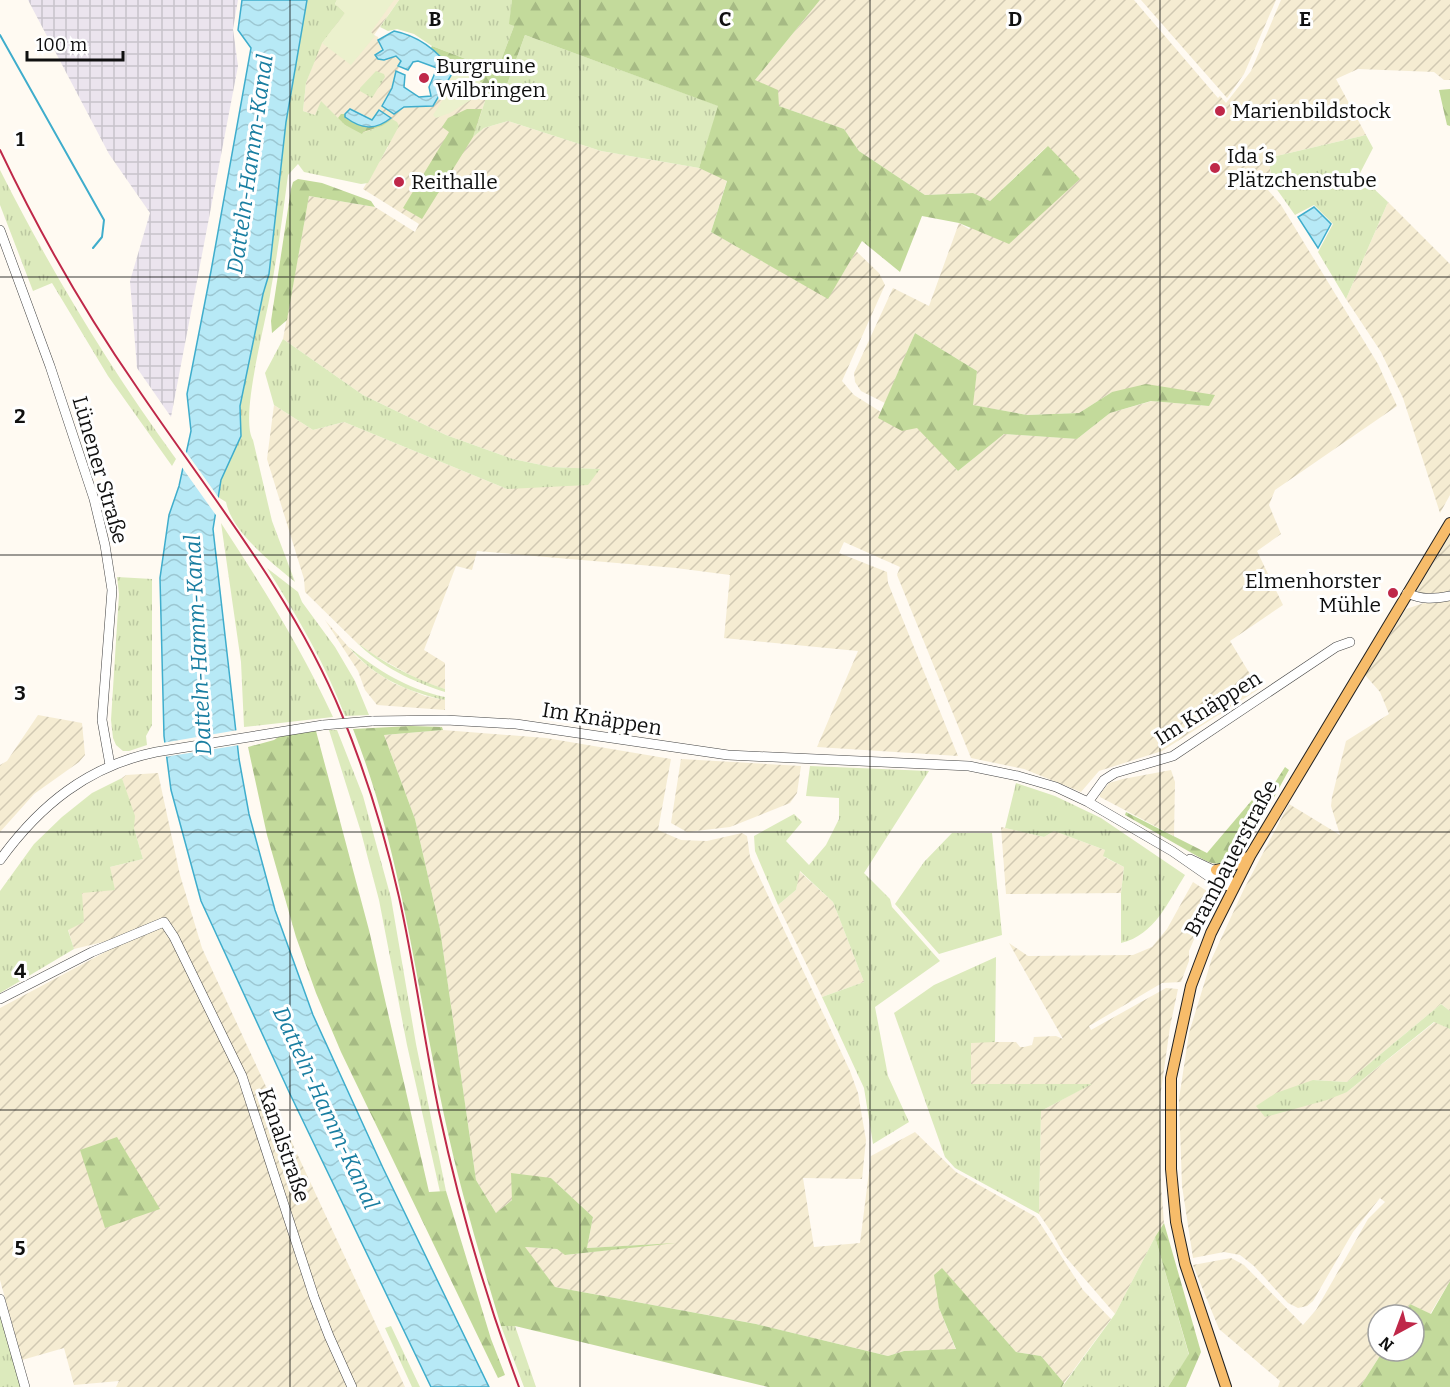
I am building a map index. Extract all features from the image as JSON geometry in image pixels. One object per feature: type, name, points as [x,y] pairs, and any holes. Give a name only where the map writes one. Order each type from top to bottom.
[{"type":"main road","name":"Brambauerstraße","points":[[1226,1387],[1185,1264],[1176,1222],[1171,1169],[1170,1078],[1191,986],[1211,933],[1250,856],[1450,523]]},
{"type":"main road","points":[[1216,870],[1230,867],[1250,856]]},
{"type":"street","name":"Lünener Straße","points":[[0,230],[54,377],[94,499],[105,545],[112,590],[102,720],[110,765]]},
{"type":"street","points":[[1407,593],[1419,598],[1431,599],[1450,596]]},
{"type":"street","name":"Im Knäppen","points":[[1088,802],[1098,786],[1115,773],[1173,756],[1336,647],[1350,642]]},
{"type":"street","name":"Im Knäppen","points":[[0,860],[29,825],[69,788],[110,765],[130,757],[323,725],[372,721],[446,720],[516,724],[728,754],[969,766],[1018,776],[1056,787],[1088,802],[1172,851],[1221,885],[1234,886]]},
{"type":"street","points":[[1172,851],[1216,870],[1226,876],[1234,886]]},
{"type":"street","name":"Kanalstraße","points":[[0,999],[92,952],[164,922],[174,937],[242,1076],[314,1297],[328,1336],[352,1387]]},
{"type":"street","points":[[0,1299],[25,1387]]},
{"type":"shaded area","points":[[28,0],[238,0],[233,29],[238,66],[171,417],[137,368],[130,281],[150,213],[109,154]]},
{"type":"shaded area","points":[[337,0],[399,0],[374,35],[378,37],[384,60],[396,56],[401,61],[392,88],[404,107],[433,106],[458,67],[485,85],[485,101],[474,136],[484,128],[508,121],[601,151],[699,168],[727,180],[711,232],[828,298],[856,251],[879,273],[885,285],[842,381],[854,395],[881,412],[879,418],[917,427],[958,471],[1004,434],[1077,439],[1110,413],[1152,401],[1208,406],[1112,392],[1079,413],[1027,415],[972,405],[977,371],[915,333],[885,403],[861,391],[855,382],[854,373],[893,288],[929,306],[959,223],[969,229],[1047,146],[990,201],[972,193],[925,195],[859,151],[844,129],[779,106],[755,80],[820,0],[1134,0],[1218,98],[1220,96],[1226,103],[1251,71],[1281,0],[1450,0],[1450,80],[1444,80],[1434,72],[1358,69],[1336,79],[1366,135],[1268,158],[1273,184],[1268,190],[1281,205],[1378,364],[1397,406],[1275,490],[1269,505],[1281,534],[1257,551],[1283,605],[1230,641],[1259,689],[1162,751],[1099,771],[1081,792],[1024,769],[971,758],[897,575],[900,567],[844,542],[839,553],[887,572],[888,583],[958,756],[817,747],[858,651],[724,638],[730,575],[676,568],[477,551],[472,570],[456,566],[424,650],[445,663],[445,689],[421,681],[374,655],[356,642],[305,592],[304,579],[267,459],[274,405],[313,430],[344,422],[507,489],[599,469],[551,467],[513,459],[446,435],[363,395],[283,339],[309,196],[375,207],[415,232],[419,224],[363,189],[388,147],[345,125],[321,102],[315,115],[303,111],[306,83]]},
{"type":"shaded area","points":[[1141,0],[1276,0],[1244,74],[1227,98]]},
{"type":"shaded area","points":[[1388,202],[1450,264],[1450,495],[1440,513],[1403,398],[1381,352],[1346,299]]},
{"type":"shaded area","points":[[1450,535],[1450,593],[1426,596],[1416,592]]},
{"type":"shaded area","points":[[1450,600],[1450,1011],[1441,1004],[1347,1082],[1313,1080],[1347,1092],[1435,1022],[1450,1029],[1450,1281],[1430,1314],[1426,1312],[1426,1303],[1366,1303],[1366,1363],[1375,1363],[1360,1387],[1278,1387],[1280,1381],[1219,1329],[1193,1265],[1231,1258],[1244,1265],[1303,1325],[1316,1310],[1368,1219],[1385,1202],[1380,1198],[1353,1232],[1313,1301],[1307,1306],[1298,1308],[1288,1303],[1254,1266],[1240,1255],[1224,1252],[1193,1258],[1182,1186],[1179,1099],[1189,1033],[1212,958],[1244,889],[1289,804],[1340,835],[1331,806],[1346,741],[1389,714],[1380,692],[1365,675],[1406,609],[1424,603]]},
{"type":"shaded area","points":[[325,620],[358,658],[374,671],[393,683],[425,696],[445,700],[445,710],[377,705],[365,690],[358,671]]},
{"type":"shaded area","points":[[38,715],[82,723],[85,755],[79,762],[34,794],[0,832],[0,765],[7,761]]},
{"type":"shaded area","points":[[443,730],[546,738],[671,759],[658,830],[681,840],[707,841],[742,833],[747,836],[750,857],[850,1071],[858,1093],[866,1140],[862,1179],[803,1178],[814,1247],[860,1243],[871,1156],[915,1132],[956,1172],[1036,1217],[1083,1290],[1111,1319],[1064,1383],[1041,1356],[1016,1352],[942,1269],[939,1308],[956,1350],[904,1351],[888,1356],[756,1324],[555,1287],[524,1247],[557,1249],[566,1255],[661,1244],[587,1248],[593,1217],[551,1178],[512,1200],[496,1213],[476,1180],[440,929],[415,819],[384,735]]},
{"type":"shaded area","points":[[681,759],[801,766],[797,793],[790,803],[730,827],[687,832],[671,823]]},
{"type":"shaded area","points":[[1171,770],[1175,782],[1174,836],[1100,797],[1109,783]]},
{"type":"shaded area","points":[[158,773],[180,875],[202,948],[405,1387],[356,1387],[329,1328],[247,1082],[173,926],[166,930],[235,1071],[249,1105],[318,1322],[347,1387],[116,1387],[119,1381],[74,1385],[64,1348],[22,1360],[0,1280],[0,1008],[109,950],[103,942],[74,949],[68,929],[82,893],[110,867],[143,859],[134,828],[134,816],[122,778],[126,775]]},
{"type":"shaded area","points":[[1001,827],[1044,837],[1054,831],[1105,850],[1104,857],[1124,867],[1121,893],[1006,894]]},
{"type":"shaded area","points":[[799,871],[833,902],[864,982],[822,997],[778,905],[796,890]]},
{"type":"shaded area","points":[[1193,882],[1213,895],[1189,951],[1189,961],[1181,982],[1162,983],[1089,1026],[1091,1030],[1166,988],[1178,989],[1160,1098],[1160,1171],[1164,1223],[1115,1314],[1064,1255],[1039,1214],[1041,1111],[1091,1084],[971,1084],[971,1042],[1016,1042],[1020,1047],[1024,1047],[1032,1045],[1034,1037],[1056,1036],[1063,1039],[1009,943],[1028,956],[1133,955],[1152,947],[1167,929]]},
{"type":"green space","points":[[307,0],[337,0],[335,4],[345,13],[322,43],[306,83],[303,111],[315,115],[321,101],[345,125],[362,133],[382,126],[392,119],[399,126],[368,183],[361,184],[304,172],[298,164],[288,175],[274,275],[255,367],[249,411],[250,428],[272,521],[295,582],[244,535],[226,502],[218,497],[221,480],[240,436],[240,406],[269,274],[286,122]]},
{"type":"green space","points":[[337,0],[394,0],[371,32],[375,36],[351,65],[322,43],[345,13],[335,4]]},
{"type":"green space","points":[[399,0],[512,0],[510,23],[514,26],[497,71],[432,46],[414,34],[397,29],[388,31],[380,27]]},
{"type":"green space","points":[[512,0],[820,0],[755,80],[778,90],[779,106],[844,129],[859,151],[925,195],[973,193],[990,201],[1048,146],[1080,179],[1009,244],[959,223],[922,216],[900,272],[862,241],[828,299],[711,232],[727,181],[699,168],[718,106],[525,35],[505,90],[485,85],[459,68],[453,72],[443,58],[430,49],[432,46],[497,71],[514,26],[509,24]]},
{"type":"green space","points":[[525,35],[719,106],[699,168],[601,151],[508,121],[484,128],[473,137],[485,101],[485,85],[505,90]]},
{"type":"green space","points":[[458,67],[485,85],[485,91],[450,113],[436,118],[433,115],[450,89],[453,72]]},
{"type":"green space","points":[[376,71],[384,74],[385,77],[372,98],[360,91],[360,88]]},
{"type":"green space","points":[[1450,89],[1450,126],[1447,125],[1439,90]]},
{"type":"green space","points":[[467,109],[482,109],[473,137],[422,219],[403,208],[449,132],[442,127],[448,118]]},
{"type":"green space","points":[[341,114],[345,114],[345,117],[386,122],[392,119],[382,126],[362,134],[345,125],[338,118]]},
{"type":"green space","points":[[1366,135],[1373,148],[1359,175],[1388,202],[1346,299],[1318,252],[1333,224],[1314,205],[1295,215],[1273,184],[1268,158]]},
{"type":"green space","points":[[0,170],[82,318],[127,389],[176,459],[172,466],[108,376],[52,283],[33,291],[0,205]]},
{"type":"green space","points":[[298,179],[322,183],[371,201],[375,207],[309,196],[287,320],[272,333],[271,321],[291,189],[293,182]]},
{"type":"green space","points":[[915,333],[977,371],[973,405],[1027,415],[1079,413],[1112,392],[1146,384],[1215,395],[1209,406],[1151,401],[1110,413],[1077,439],[1004,434],[958,471],[917,428],[902,431],[878,418]]},
{"type":"green space","points":[[283,339],[363,395],[446,435],[513,459],[551,467],[600,469],[588,485],[507,489],[344,422],[313,430],[274,405],[265,373]]},
{"type":"green space","points":[[221,523],[295,642],[333,717],[244,727],[241,662]]},
{"type":"green space","points":[[267,568],[298,592],[302,602],[335,647],[355,681],[369,715],[345,716],[310,640]]},
{"type":"green space","points":[[117,577],[152,579],[152,725],[146,736],[147,745],[129,751],[123,751],[116,745],[111,720],[119,594]]},
{"type":"green space","points":[[356,642],[377,657],[410,675],[445,689],[445,692],[398,672],[376,659]]},
{"type":"green space","points":[[349,647],[394,678],[431,694],[445,697],[445,700],[418,693],[392,682],[369,667]]},
{"type":"green space","points":[[442,727],[443,730],[384,735],[415,819],[440,929],[476,1180],[496,1213],[512,1200],[511,1173],[551,1178],[593,1217],[587,1248],[676,1243],[565,1255],[557,1249],[525,1247],[555,1287],[756,1324],[888,1356],[904,1351],[956,1349],[939,1308],[934,1275],[942,1268],[1016,1352],[1041,1356],[1064,1383],[1062,1387],[768,1387],[515,1326],[501,1326],[470,1221],[450,1142],[396,871],[370,776],[353,729]]},
{"type":"green space","points":[[329,730],[337,730],[363,796],[391,898],[416,1044],[446,1191],[440,1192],[407,1045],[379,900],[361,832]]},
{"type":"green space","points":[[316,731],[369,930],[429,1192],[446,1191],[491,1339],[505,1375],[498,1378],[341,1052],[296,937],[267,835],[248,747],[274,740],[280,736]]},
{"type":"green space","points":[[810,766],[929,771],[864,873],[890,899],[892,907],[940,961],[875,1007],[888,1076],[909,1122],[873,1144],[864,1088],[822,997],[864,982],[833,902],[800,871],[796,890],[778,905],[755,851],[754,836],[794,814],[802,822],[786,841],[809,865],[826,845],[839,819],[839,798],[806,796]]},
{"type":"green space","points":[[1285,767],[1289,770],[1260,822],[1232,858],[1223,863],[1204,860],[1125,815],[1126,812],[1207,853],[1252,800],[1258,809]]},
{"type":"green space","points":[[122,778],[135,816],[134,828],[143,859],[110,867],[115,890],[82,893],[84,922],[68,930],[74,949],[0,993],[0,891],[34,844],[62,817],[92,793]]},
{"type":"green space","points":[[1016,783],[1055,796],[1101,818],[1185,875],[1152,925],[1133,939],[1121,943],[1121,893],[1124,867],[1103,856],[1105,850],[1054,831],[1044,837],[1005,828]]},
{"type":"green space","points":[[952,833],[992,833],[1002,935],[939,954],[895,904],[924,862]]},
{"type":"green space","points":[[996,957],[995,1042],[971,1043],[971,1084],[1092,1084],[1041,1111],[1039,1214],[955,1168],[945,1157],[894,1013],[934,985]]},
{"type":"green space","points":[[1441,1004],[1450,1011],[1450,1029],[1434,1022],[1347,1092],[1327,1100],[1265,1117],[1256,1106],[1276,1093],[1313,1080],[1347,1082]]},
{"type":"green space","points":[[117,1137],[160,1209],[105,1228],[80,1150]]},
{"type":"green space","points":[[1164,1223],[1201,1352],[1186,1387],[1168,1387],[1189,1354],[1155,1237]]},
{"type":"green space","points":[[1155,1237],[1189,1355],[1168,1387],[1062,1387],[1115,1314]]},
{"type":"green space","points":[[1450,1281],[1450,1387],[1360,1387],[1375,1363],[1426,1363],[1426,1312],[1431,1314]]},
{"type":"green space","points":[[0,1311],[21,1387],[0,1387]]},
{"type":"green space","points":[[391,1326],[420,1387],[412,1387],[385,1328]]},
{"type":"green space","points":[[501,1326],[515,1326],[536,1387],[524,1387]]},
{"type":"water","name":"Datteln-Hamm-Kanal","points":[[242,0],[307,0],[286,122],[269,274],[240,406],[241,436],[221,480],[213,529],[239,759],[249,814],[275,910],[313,1015],[383,1168],[489,1387],[431,1387],[290,1094],[201,901],[171,790],[164,736],[160,578],[169,515],[179,486],[191,431],[187,394],[251,48],[238,30]]},
{"type":"water","points":[[394,31],[403,33],[428,46],[453,72],[433,106],[404,107],[394,114],[382,106],[392,88],[396,71],[405,75],[404,87],[419,97],[431,96],[429,87],[437,68],[418,61],[413,62],[408,70],[398,66],[401,61],[396,56],[384,60],[378,59],[375,55],[383,50],[378,40]]},
{"type":"water","points":[[350,109],[372,120],[379,110],[391,118],[374,127],[362,126],[345,117]]},
{"type":"water","points":[[1314,207],[1331,224],[1318,248],[1298,217]]},
{"type":"pier","points":[[184,449],[221,501],[218,518],[181,466]]},
{"type":"pier","points":[[238,730],[240,745],[164,757],[162,743]]},
{"type":"waterway","points":[[0,35],[104,220],[102,237],[93,248]]},
{"type":"railway","points":[[0,150],[30,211],[80,300],[117,358],[274,586],[322,671],[342,715],[367,782],[388,851],[405,924],[434,1085],[455,1182],[484,1285],[519,1387]]},
{"type":"place","name":"Burgruine Wilbringen","points":[[424,78]]},
{"type":"place","name":"Marienbildstock","points":[[1220,111]]},
{"type":"place","name":"Ida´s Plätzchenstube","points":[[1215,168]]},
{"type":"place","name":"Reithalle","points":[[399,182]]},
{"type":"place","name":"Elmenhorster Mühle","points":[[1393,593]]}]
